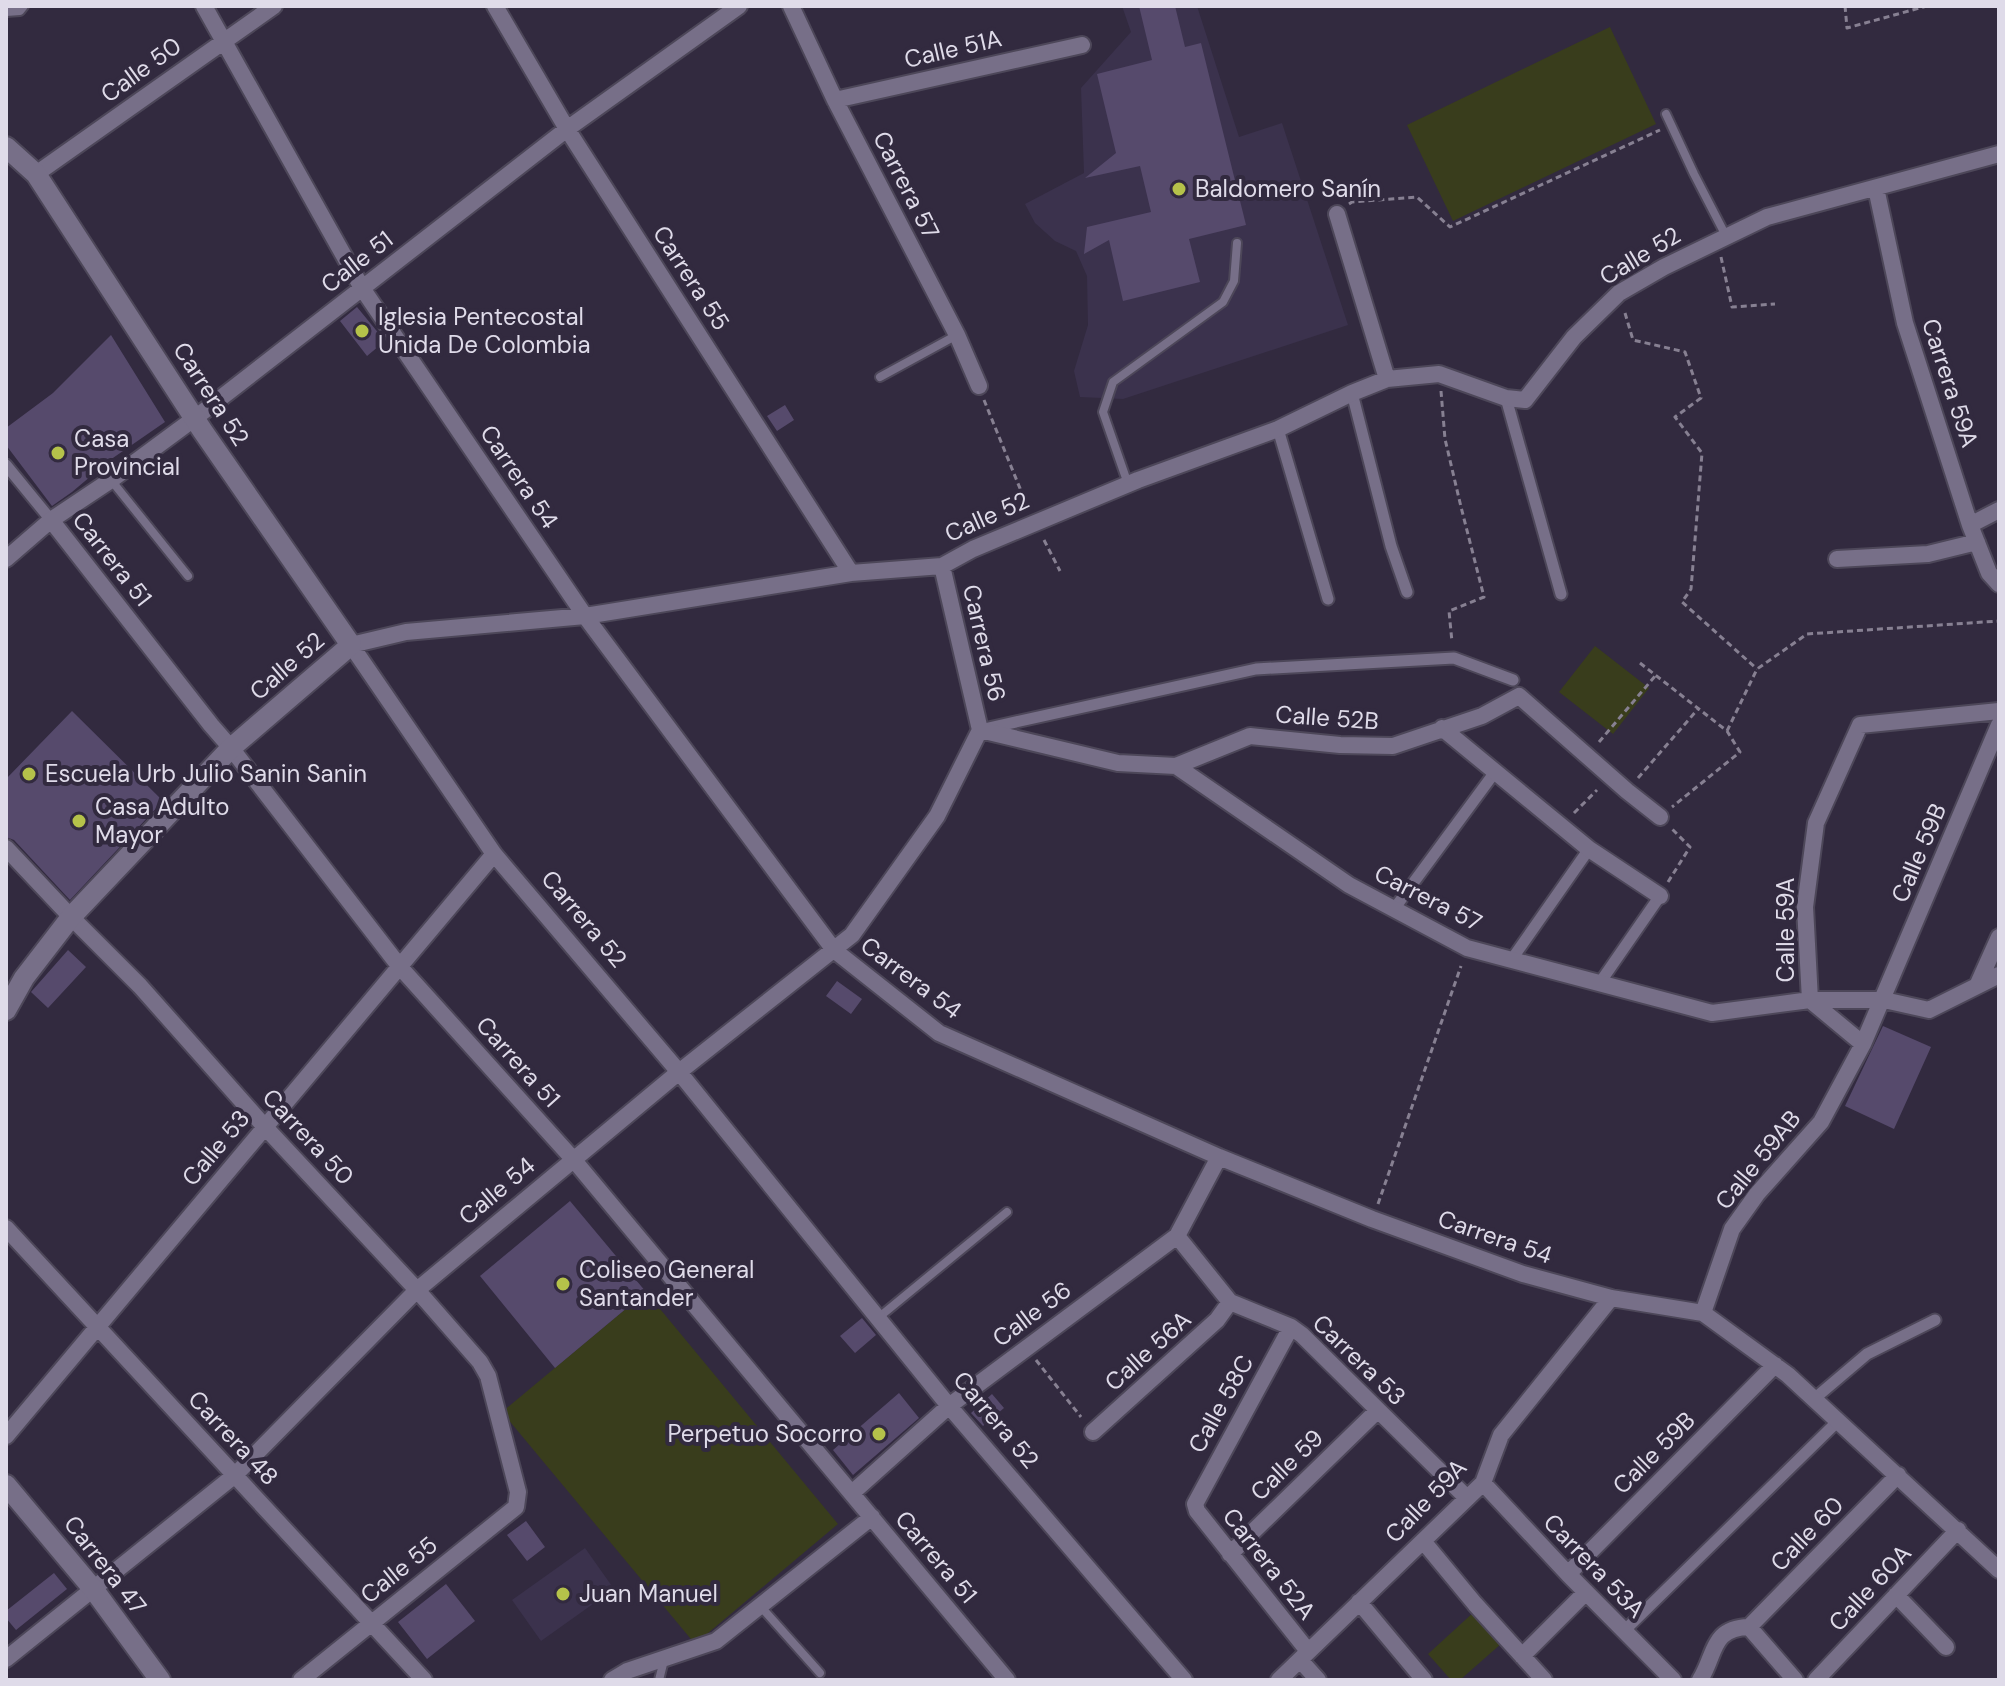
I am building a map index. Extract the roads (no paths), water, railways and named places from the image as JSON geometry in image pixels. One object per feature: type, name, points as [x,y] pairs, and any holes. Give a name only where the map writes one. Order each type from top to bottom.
[{"type":"street","name":"Carrera 54","points":[[204,6],[362,288],[585,616],[834,950],[939,1033],[1219,1157],[1372,1219],[1523,1274],[1611,1298],[1703,1313],[1775,1365],[1999,1570]]},
{"type":"street","name":"Calle 50","points":[[36,174],[274,6]]},
{"type":"street","name":"Carrera 55","points":[[495,6],[567,129],[851,573]]},
{"type":"street","name":"Calle 51","points":[[6,559],[51,520],[195,418],[567,129],[739,6]]},
{"type":"street","name":"Carrera 57","points":[[791,6],[835,100],[957,335],[979,386]]},
{"type":"street","name":"Calle 51A","points":[[835,100],[1082,45]]},
{"type":"street","name":"Carrera 52","points":[[8,153],[36,174],[195,418],[494,854],[679,1072],[949,1406],[1184,1680]]},
{"type":"street","name":"Calle 52","points":[[6,1010],[24,978],[71,917],[231,748],[351,645],[406,632],[585,616],[851,573],[942,566],[973,549],[1129,484],[1278,429],[1387,379],[1439,374],[1506,398],[1525,400],[1574,337],[1619,293],[1664,267],[1767,217],[1999,154]]},
{"type":"street","name":"Carrera 59A","points":[[1876,188],[1905,323],[1970,525],[1989,573],[1999,584]]},
{"type":"street","points":[[1337,214],[1387,379]]},
{"type":"street","points":[[1352,393],[1391,546],[1407,592]]},
{"type":"street","points":[[1506,398],[1561,594]]},
{"type":"street","points":[[1278,429],[1328,599]]},
{"type":"street","name":"Carrera 51","points":[[6,465],[400,967],[573,1159],[1007,1680]]},
{"type":"street","points":[[1970,525],[1999,510]]},
{"type":"street","points":[[1837,559],[1928,554],[1977,542]]},
{"type":"street","name":"Carrera 56","points":[[942,566],[980,730]]},
{"type":"street","points":[[980,730],[1256,669],[1454,658],[1516,688],[1587,756],[1660,817]]},
{"type":"street","name":"Calle 52B","points":[[1176,766],[1250,736],[1340,745],[1393,746],[1482,716],[1516,688]]},
{"type":"street","name":"Calle 59A","points":[[1810,1000],[1805,907],[1816,823],[1860,725],[1999,711]]},
{"type":"street","name":"Calle 59B","points":[[1884,1000],[1999,725]]},
{"type":"street","points":[[1442,728],[1589,849],[1660,896],[1599,984]]},
{"type":"street","points":[[980,730],[1118,763],[1176,766]]},
{"type":"street","name":"Calle 54","points":[[6,1659],[235,1475],[417,1290],[679,1072],[852,935],[937,816],[980,730]]},
{"type":"street","name":"Carrera 57","points":[[1176,766],[1349,885],[1467,948],[1712,1013],[1810,1000],[1884,1000],[1929,1010],[1999,975]]},
{"type":"street","points":[[1394,909],[1495,772]]},
{"type":"street","name":"Carrera 50","points":[[6,848],[140,986],[480,1362],[488,1376],[518,1492]]},
{"type":"street","points":[[1512,959],[1589,849]]},
{"type":"street","name":"Calle 53","points":[[6,1436],[494,854]]},
{"type":"street","points":[[1977,986],[1999,937]]},
{"type":"street","points":[[1810,1000],[1863,1044]]},
{"type":"street","name":"Calle 59AB","points":[[1703,1313],[1732,1229],[1757,1194],[1821,1122],[1884,1000]]},
{"type":"street","name":"Calle 56","points":[[852,1493],[949,1406],[1177,1236],[1219,1157]]},
{"type":"street","name":"Carrera 48","points":[[6,1228],[424,1680]]},
{"type":"street","name":"Carrera 53","points":[[1177,1236],[1230,1302],[1291,1327],[1302,1335],[1467,1498]]},
{"type":"street","name":"Calle 59A","points":[[1279,1680],[1483,1483],[1501,1435],[1611,1298]]},
{"type":"street","name":"Calle 56A","points":[[1093,1432],[1217,1320],[1230,1302]]},
{"type":"street","points":[[1814,1399],[1867,1354],[1935,1320]]},
{"type":"street","name":"Calle 58C","points":[[1195,1504],[1291,1327]]},
{"type":"street","name":"Calle 59B","points":[[1568,1574],[1775,1365]]},
{"type":"street","name":"Calle 59","points":[[1230,1554],[1377,1411]]},
{"type":"street","points":[[1624,1631],[1838,1421]]},
{"type":"street","name":"Calle 60","points":[[1700,1680],[1726,1631],[1734,1627],[1749,1627],[1898,1475]]},
{"type":"street","name":"Carrera 53A","points":[[1483,1483],[1673,1680]]},
{"type":"street","name":"Carrera 47","points":[[6,1485],[94,1590],[160,1680]]},
{"type":"street","name":"Calle 55","points":[[301,1680],[516,1507],[518,1492]]},
{"type":"street","name":"Carrera 52A","points":[[1195,1504],[1318,1680]]},
{"type":"street","points":[[612,1680],[627,1671],[716,1641],[872,1517]]},
{"type":"street","name":"Calle 60A","points":[[1816,1680],[1958,1530]]},
{"type":"street","points":[[1423,1541],[1544,1680]]},
{"type":"street","points":[[1522,1656],[1586,1592]]},
{"type":"street","points":[[1896,1595],[1946,1647]]},
{"type":"street","points":[[1359,1602],[1424,1680]]},
{"type":"street","points":[[1749,1627],[1795,1680]]},
{"type":"lane","points":[[6,12],[20,11],[24,6]]},
{"type":"lane","points":[[1666,114],[1722,239]]},
{"type":"lane","points":[[1129,484],[1103,412],[1113,382],[1223,302],[1234,281],[1237,243]]},
{"type":"lane","points":[[880,377],[957,335]]},
{"type":"lane","points":[[111,480],[188,576]]},
{"type":"lane","points":[[878,1318],[1007,1212]]},
{"type":"lane","points":[[761,1607],[820,1673]]},
{"type":"lane","points":[[659,1680],[664,1659]]},
{"type":"place","name":"Baldomero Sanín","points":[[1179,189]]},
{"type":"place","name":"Iglesia Pentecostal Unida De Colombia","points":[[362,331]]},
{"type":"place","name":"Casa Provincial","points":[[58,453]]},
{"type":"place","name":"Escuela Urb Julio Sanin Sanin","points":[[29,774]]},
{"type":"place","name":"Casa Adulto Mayor","points":[[79,821]]},
{"type":"place","name":"Coliseo General Santander","points":[[563,1284]]},
{"type":"place","name":"Perpetuo Socorro","points":[[879,1434]]},
{"type":"place","name":"Juan Manuel","points":[[563,1594]]}]
